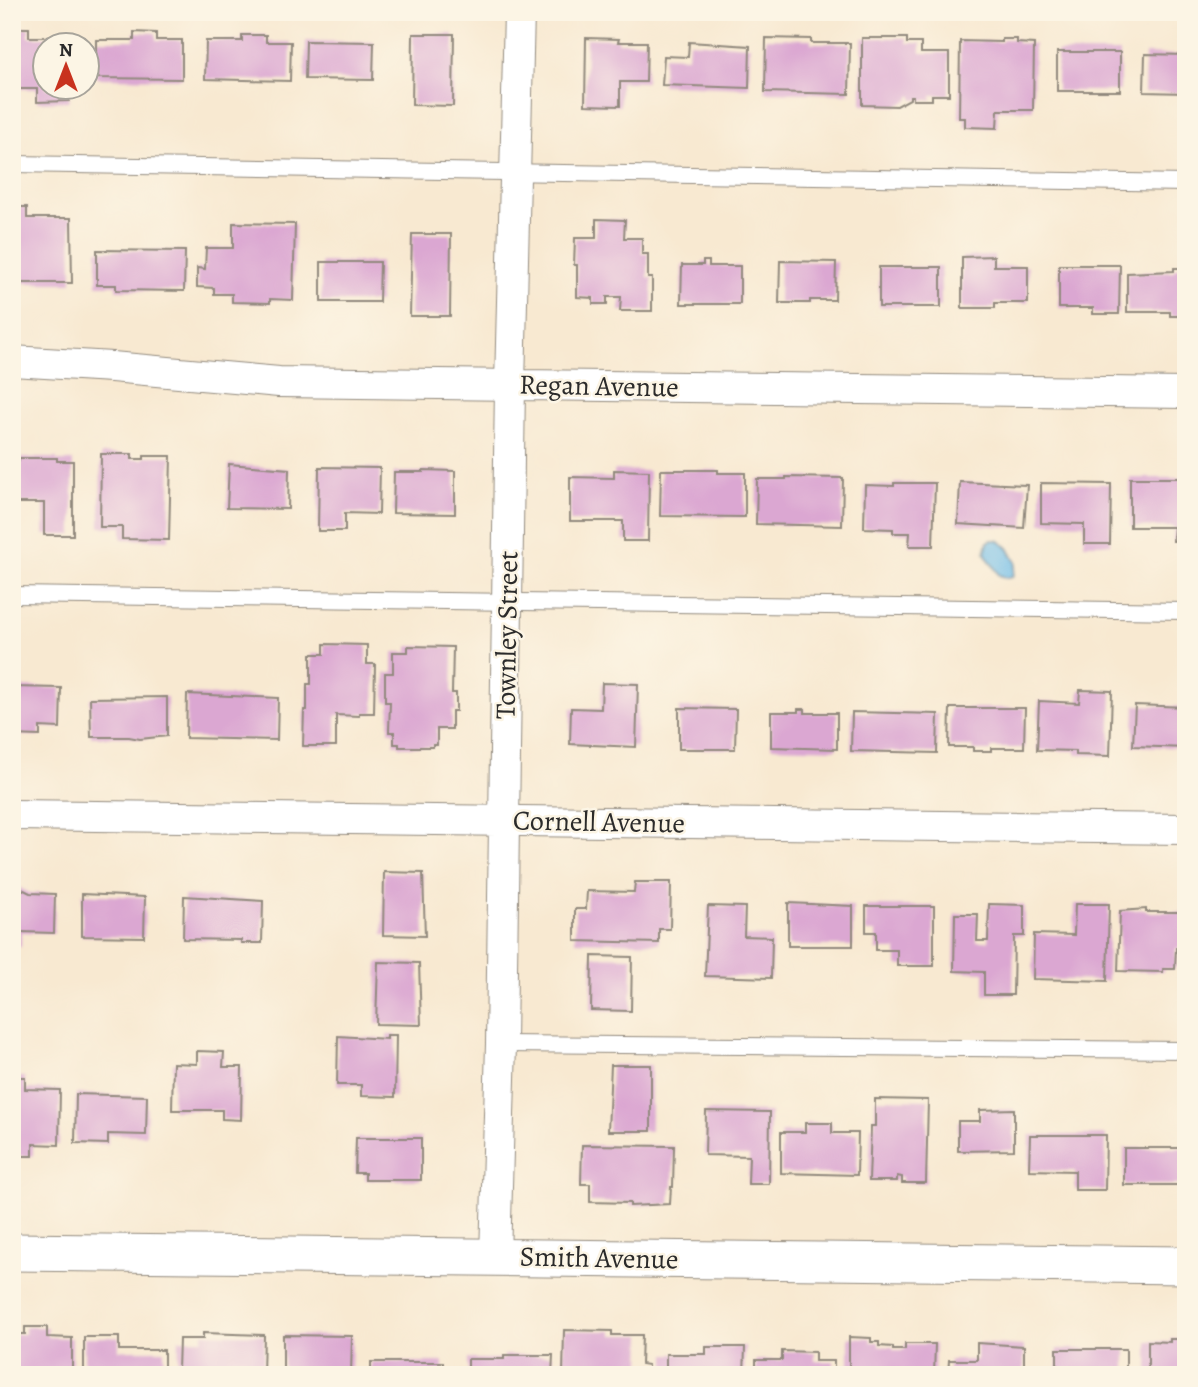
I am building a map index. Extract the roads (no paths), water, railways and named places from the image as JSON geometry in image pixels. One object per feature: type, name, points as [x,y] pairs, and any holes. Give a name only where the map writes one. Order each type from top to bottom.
[{"type":"street","name":"Townley Street","points":[[495,1257],[519,12]]},
{"type":"street","name":"Regan Avenue","points":[[12,361],[279,382],[1186,393]]},
{"type":"street","name":"Cornell Avenue","points":[[12,815],[1186,829]]},
{"type":"street","name":"Smith Avenue","points":[[12,1252],[1186,1265]]},
{"type":"lane","points":[[12,164],[1186,183]]},
{"type":"lane","points":[[12,595],[1186,611]]},
{"type":"lane","points":[[501,1044],[1186,1050]]},
{"type":"water","points":[[998,540],[1008,548],[1016,562],[1013,576],[1007,578],[999,575],[985,553],[988,542]]}]
